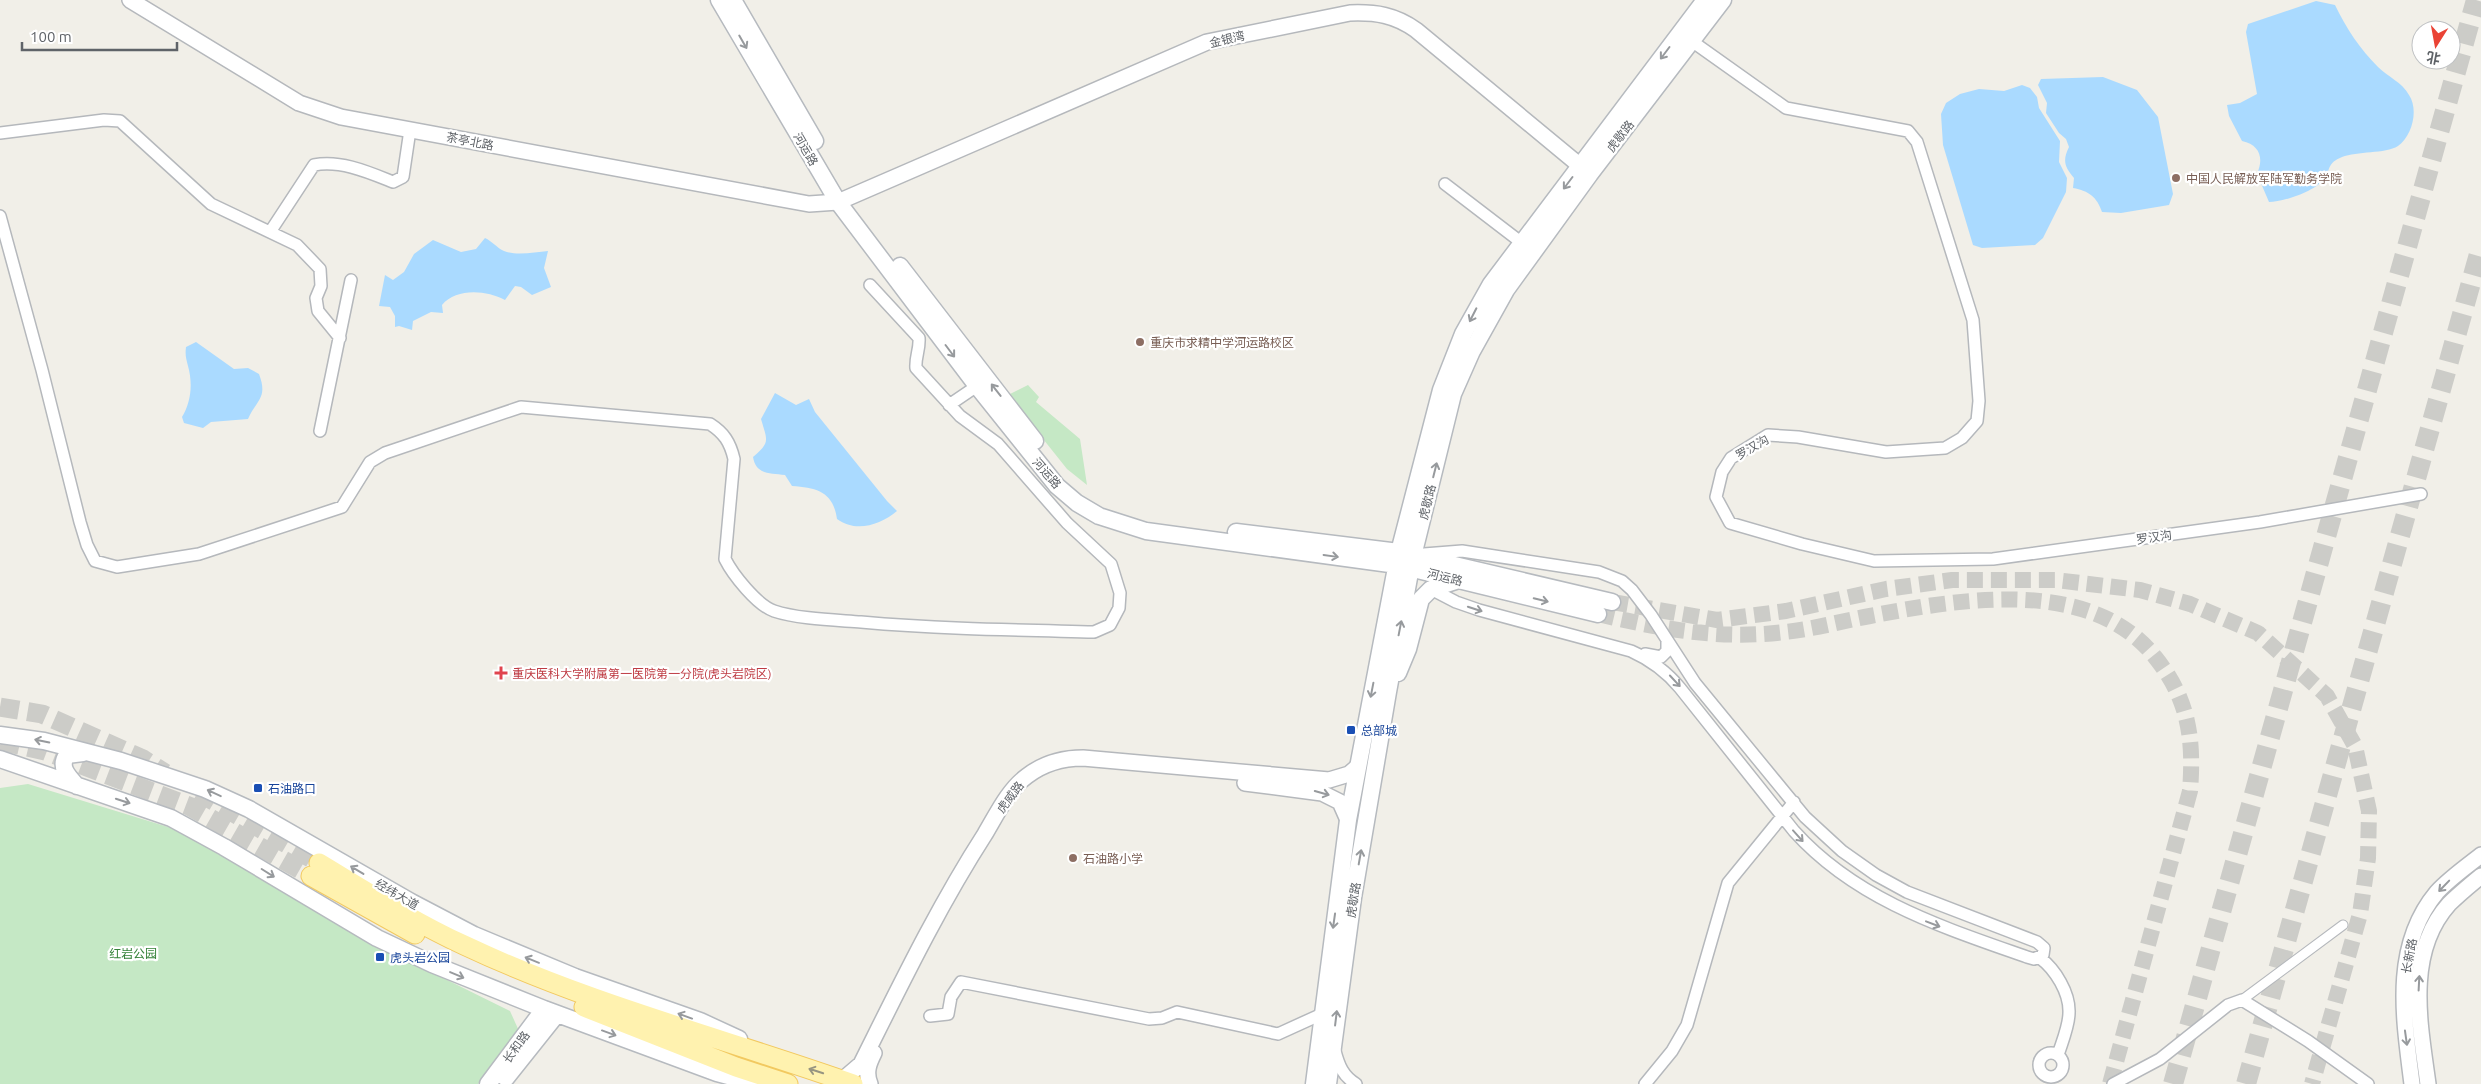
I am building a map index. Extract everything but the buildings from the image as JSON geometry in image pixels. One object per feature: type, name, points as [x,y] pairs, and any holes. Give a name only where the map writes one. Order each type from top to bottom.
[{"type":"main road","name":"河运路","points":[[719,0],[842,200],[977,386],[1057,486],[1077,503],[1099,516],[1146,531],[1405,560],[1460,580],[1598,614]]},
{"type":"main road","name":"河运路","points":[[733,0],[842,200],[1063,478],[1080,494],[1102,507],[1148,521],[1405,560],[1612,602]]},
{"type":"main road","name":"虎歇路","points":[[1687,37],[1705,0]]},
{"type":"main road","name":"虎歇路","points":[[1314,1084],[1356,768],[1405,560],[1440,390],[1476,309],[1491,284],[1522,243],[1585,170],[1687,37],[1723,0]]},
{"type":"main road","name":"虎歇路","points":[[1328,1084],[1353,898],[1388,692],[1405,560],[1453,394],[1472,351],[1506,290],[1585,170]]},
{"type":"main road","points":[[1388,692],[1408,649],[1421,599],[1431,589],[1445,583],[1460,580]]},
{"type":"main road","name":"经纬大道","points":[[0,735],[44,741],[161,772],[205,789],[249,809],[411,902],[482,938],[575,976],[700,1021],[794,1064]]},
{"type":"main road","points":[[77,786],[65,770],[63,762],[67,755],[84,753]]},
{"type":"main road","points":[[0,759],[170,818],[224,847],[377,938],[432,964],[550,1011],[717,1073],[758,1084]]},
{"type":"main road","points":[[788,1084],[736,1067],[507,977],[422,938],[315,870],[420,923],[512,966],[688,1031],[846,1081]]},
{"type":"main road","name":"长和路","points":[[488,1084],[550,1011]]},
{"type":"main road","name":"长和路","points":[[502,1084],[550,1011]]},
{"type":"street","name":"茶亭北路","points":[[130,0],[299,103],[341,117],[809,204],[842,200]]},
{"type":"street","name":"金银湾","points":[[842,200],[1207,42],[1350,13],[1371,12],[1401,19],[1585,170]]},
{"type":"street","name":"罗汉沟","points":[[1687,37],[1786,108],[1908,131],[1917,142],[1973,320],[1979,401],[1977,421],[1962,438],[1945,448],[1886,452],[1798,437],[1768,435],[1732,458],[1722,472],[1716,497],[1730,523],[1802,544],[1874,561],[1993,559],[2260,522],[2421,494]]},
{"type":"street","points":[[0,133],[104,120],[120,121],[211,204],[297,245],[320,269],[321,286],[316,298],[318,310],[340,338]]},
{"type":"street","points":[[270,232],[314,165],[327,163],[361,169],[393,182],[403,177],[410,130]]},
{"type":"street","points":[[1445,184],[1522,243]]},
{"type":"street","points":[[0,216],[87,545],[95,561],[117,567],[199,554],[342,507],[370,462],[385,453],[521,407],[710,424],[721,431],[730,444],[734,459],[725,559],[732,572],[762,604],[774,611],[822,618],[935,628],[1094,632],[1110,625],[1118,608],[1120,593],[1112,564],[1067,523],[998,444],[950,405],[916,368],[915,358],[920,346],[918,338],[870,285]]},
{"type":"street","points":[[320,431],[350,280]]},
{"type":"street","points":[[950,405],[977,386]]},
{"type":"street","points":[[1405,560],[1462,552],[1612,576],[1632,590],[1695,683],[1805,817],[1842,852],[1870,871],[1924,899],[2037,942],[2044,951],[2040,958]]},
{"type":"street","points":[[1431,589],[1456,602],[1479,610],[1631,651],[1661,657],[1667,651],[1667,640]]},
{"type":"street","points":[[1631,651],[1646,658],[1672,678],[1780,816],[1812,850],[1843,876],[1881,900],[1931,923],[2027,957],[2040,958],[2054,971],[2069,1007],[2068,1020],[2058,1055]]},
{"type":"street","name":"虎威路","points":[[846,1081],[861,1064],[952,885],[1014,788],[1040,768],[1066,758],[1083,758],[1330,780],[1349,774],[1356,768]]},
{"type":"street","name":"虎威路","points":[[870,1084],[868,1065],[962,882],[1020,791],[1042,774],[1061,767],[1083,766],[1306,789],[1334,798],[1340,802],[1348,820]]},
{"type":"street","points":[[1645,1084],[1672,1051],[1687,1025],[1728,883],[1780,816],[1794,802]]},
{"type":"street","name":"长新路","points":[[2412,1084],[2403,996],[2408,947],[2416,925],[2437,892],[2481,855]]},
{"type":"street","name":"长新路","points":[[2428,1084],[2419,996],[2424,950],[2437,920],[2448,905],[2481,876]]},
{"type":"street","points":[[2113,1084],[2160,1059],[2228,1005],[2242,1000],[2342,925]]},
{"type":"street","points":[[930,1016],[948,1014],[951,997],[961,982],[1149,1019],[1177,1012],[1278,1034],[1322,1014]]},
{"type":"street","points":[[2242,1000],[2308,1041],[2368,1084]]},
{"type":"street","points":[[1333,1044],[1340,1069],[1346,1077],[1356,1084]]},
{"type":"street","points":[[2046,1053],[2058,1055],[2063,1061],[2063,1068],[2058,1080],[2043,1074],[2039,1063],[2046,1053]]},
{"type":"green space","points":[[1028,385],[1039,397],[1036,402],[1080,439],[1087,485],[1067,469],[1008,395]]},
{"type":"green space","name":"红岩公园","points":[[28,784],[204,838],[364,939],[510,1011],[519,1031],[478,1084],[0,1084],[0,788]]},
{"type":"water","points":[[2316,1],[2335,5],[2359,46],[2378,67],[2406,90],[2412,101],[2414,115],[2407,136],[2398,146],[2392,149],[2348,155],[2337,159],[2324,179],[2314,188],[2290,198],[2269,202],[2257,174],[2260,163],[2259,153],[2253,146],[2242,141],[2229,116],[2227,105],[2240,103],[2257,94],[2246,32],[2248,24]]},
{"type":"water","points":[[2103,77],[2137,90],[2158,117],[2173,194],[2169,205],[2121,213],[2102,212],[2098,202],[2092,196],[2084,191],[2073,188],[2074,178],[2068,170],[2065,160],[2069,147],[2066,139],[2059,133],[2046,113],[2047,103],[2038,85],[2041,79]]},
{"type":"water","points":[[2022,85],[2030,88],[2037,97],[2039,108],[2060,141],[2059,162],[2067,178],[2066,192],[2043,238],[2035,245],[1982,248],[1973,245],[1943,145],[1941,114],[1946,103],[1960,94],[1979,89],[2004,91]]},
{"type":"water","points":[[485,238],[501,250],[509,252],[548,251],[544,268],[551,287],[532,295],[521,287],[515,286],[505,300],[489,294],[463,293],[448,299],[442,305],[443,313],[431,312],[413,321],[412,330],[399,326],[395,327],[395,316],[390,307],[379,306],[385,275],[393,280],[404,272],[414,254],[433,240],[461,252],[476,249]]},
{"type":"water","points":[[196,342],[234,369],[248,368],[259,374],[262,394],[248,419],[211,422],[203,428],[184,423],[182,417],[189,399],[191,386],[186,347]]},
{"type":"water","points":[[775,393],[796,405],[809,399],[815,412],[897,511],[883,520],[868,526],[852,526],[837,519],[832,503],[823,493],[809,488],[792,486],[785,475],[760,470],[753,457],[765,444],[766,436],[761,419]]},
{"type":"tunnel","points":[[2173,1084],[2476,0]]},
{"type":"tunnel","points":[[2246,1084],[2481,247]]},
{"type":"tunnel","points":[[1612,602],[1717,620],[1786,611],[1886,589],[1952,580],[2055,580],[2140,590],[2190,604],[2258,633],[2327,696],[2355,746],[2369,811],[2368,858],[2360,914],[2312,1084]]},
{"type":"tunnel","points":[[1598,614],[1691,632],[1737,635],[1807,629],[1944,604],[1983,600],[2022,600],[2060,604],[2096,614],[2128,631],[2155,657],[2175,688],[2187,720],[2190,737],[2191,772],[2190,791],[2110,1084]]},
{"type":"tunnel","points":[[0,707],[42,714],[143,759],[165,773]]},
{"type":"tunnel","points":[[1,741],[45,751],[189,806],[311,876]]},
{"type":"tunnel","points":[[198,792],[319,863]]},
{"type":"place","name":"中国人民解放军陆军勤务学院","points":[[2176,178]]},
{"type":"place","name":"重庆市求精中学河运路校区","points":[[1140,342]]},
{"type":"place","name":"重庆医科大学附属第一医院第一分院(虎头岩院区)","points":[[501,673]]},
{"type":"place","name":"总部城","points":[[1351,730]]},
{"type":"place","name":"石油路口","points":[[258,788]]},
{"type":"place","name":"石油路小学","points":[[1073,858]]},
{"type":"place","name":"虎头岩公园","points":[[380,957]]}]
